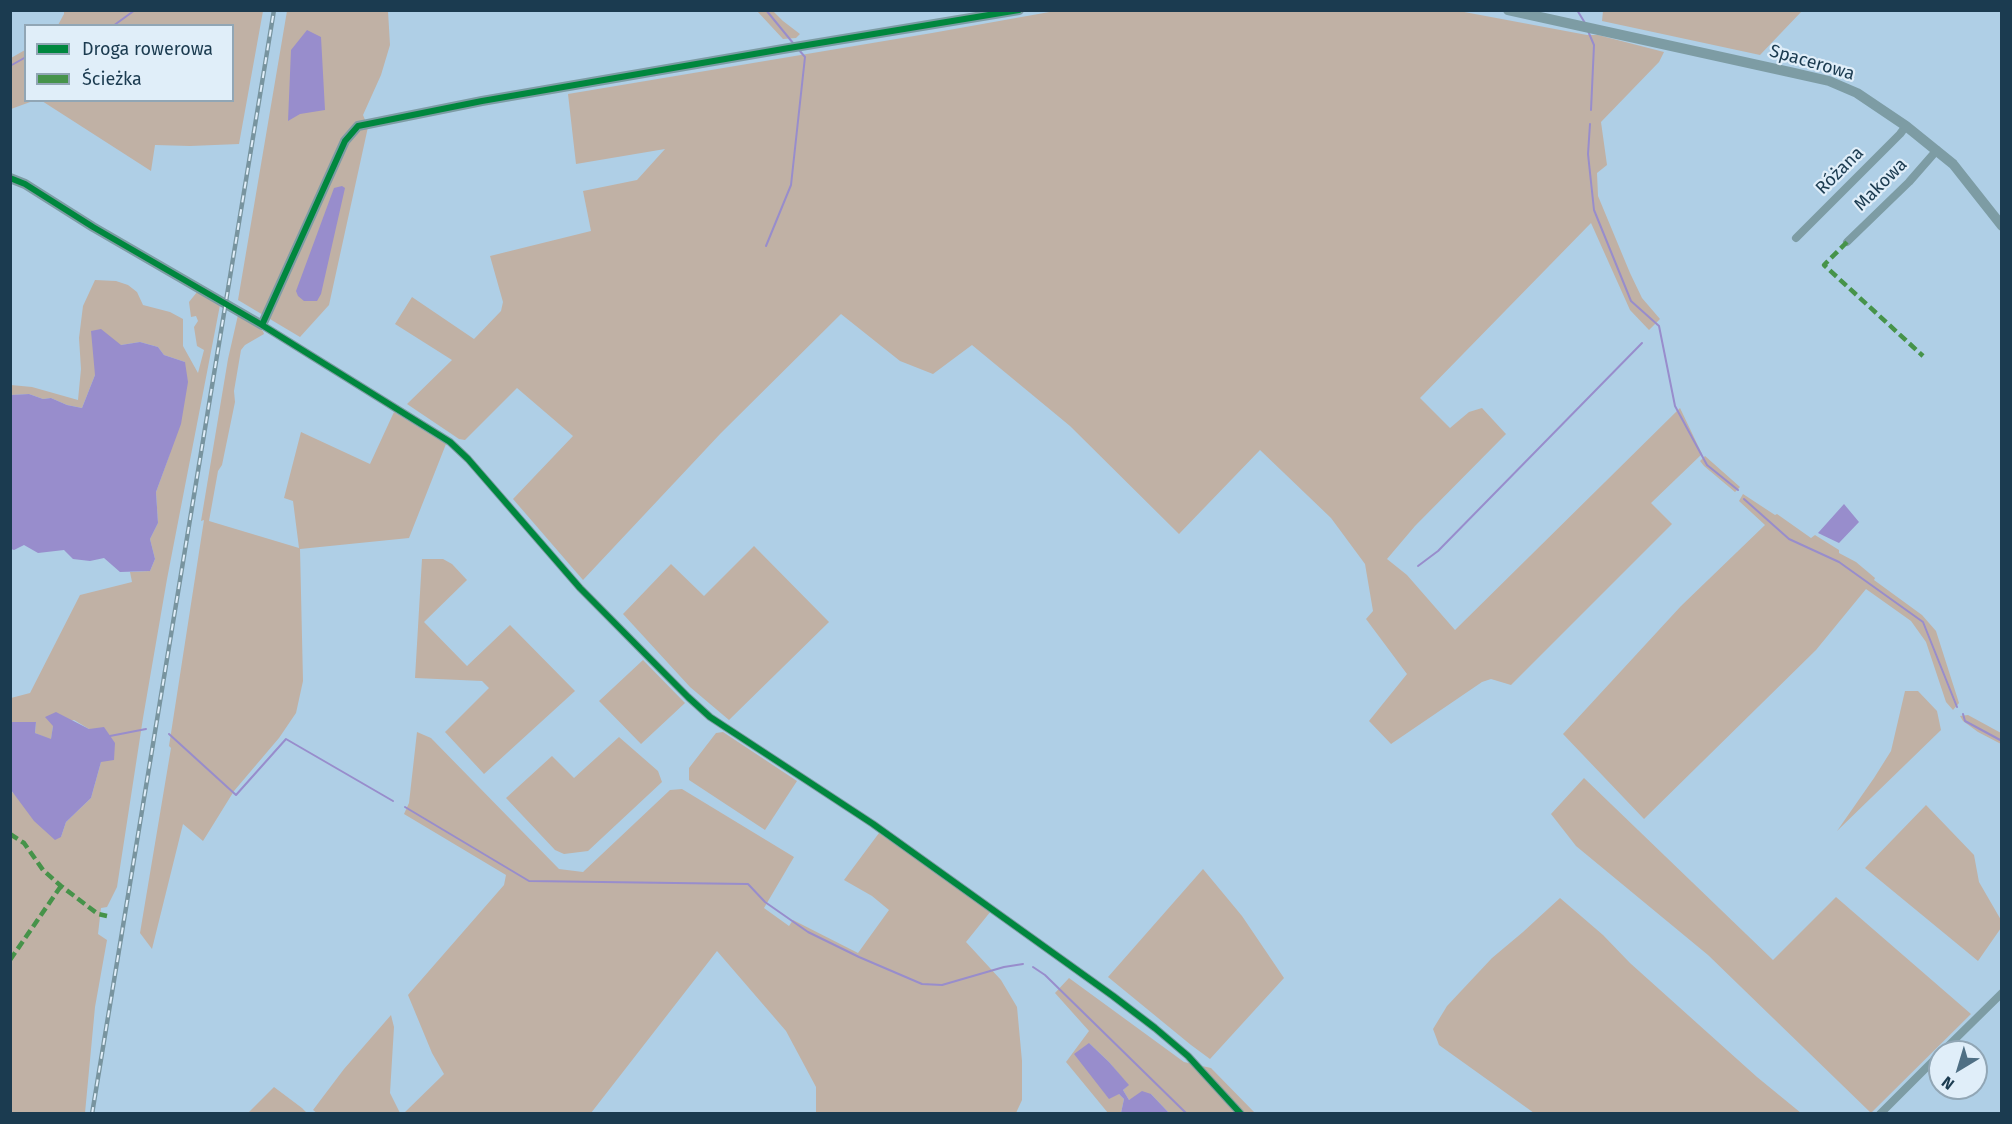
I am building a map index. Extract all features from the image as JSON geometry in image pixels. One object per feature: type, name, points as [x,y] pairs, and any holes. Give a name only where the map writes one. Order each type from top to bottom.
[{"type":"street","points":[[262,325],[345,141],[358,126],[482,101],[1019,10]]},
{"type":"street","name":"Spacerowa","points":[[1508,10],[1829,81],[1857,93],[1906,126],[1953,164],[2001,226]]},
{"type":"street","name":"Różana","points":[[1796,238],[1906,126]]},
{"type":"street","name":"Makowa","points":[[1847,242],[1909,182],[1937,150]]},
{"type":"street","points":[[10,178],[25,184],[93,227],[262,325],[450,442],[468,459],[580,588],[710,717],[873,824],[1121,1002],[1188,1056],[1241,1113]]},
{"type":"street","points":[[1954,1040],[2001,993]]},
{"type":"street","points":[[1880,1113],[1928,1066]]},
{"type":"shaded area","points":[[1603,10],[1802,11],[1760,55],[1602,21]]},
{"type":"shaded area","points":[[64,11],[263,11],[239,144],[155,145],[151,171],[44,102],[234,102],[234,24],[59,24]]},
{"type":"shaded area","points":[[287,11],[388,11],[390,45],[381,75],[363,115],[368,127],[329,305],[300,337],[238,300]]},
{"type":"shaded area","points":[[757,11],[773,11],[800,34],[796,38],[783,39]]},
{"type":"shaded area","points":[[1055,11],[1459,11],[1587,35],[1598,35],[1664,52],[1659,62],[1601,122],[1607,165],[1597,173],[1598,196],[1630,273],[1642,298],[1660,319],[1649,330],[1630,310],[1591,223],[1420,398],[1450,428],[1469,412],[1482,408],[1506,434],[1415,526],[1387,559],[1407,575],[1455,630],[1680,408],[1702,454],[1651,503],[1672,524],[1511,685],[1491,679],[1482,682],[1391,744],[1369,721],[1407,674],[1366,619],[1373,611],[1365,564],[1331,518],[1260,450],[1179,534],[1070,426],[972,345],[933,374],[900,361],[841,314],[721,433],[583,580],[513,499],[573,436],[517,388],[465,440],[459,439],[407,404],[452,360],[395,324],[412,297],[474,339],[501,311],[503,302],[490,256],[591,231],[583,191],[637,180],[665,149],[576,164],[568,94]]},
{"type":"shaded area","points":[[307,30],[321,37],[325,110],[300,114],[288,121],[291,50]]},
{"type":"shaded area","points":[[24,51],[24,102],[30,102],[11,109],[11,58]]},
{"type":"shaded area","points":[[342,186],[345,188],[321,294],[317,301],[304,301],[296,291],[334,188]]},
{"type":"shaded area","points":[[95,280],[116,281],[128,285],[137,292],[143,305],[170,312],[183,319],[183,346],[198,373],[204,350],[197,346],[194,327],[198,321],[196,316],[191,317],[189,302],[197,292],[220,305],[167,579],[117,887],[107,907],[101,908],[98,934],[107,940],[95,1007],[85,1113],[11,1113],[10,790],[61,837],[66,822],[91,798],[101,762],[89,729],[74,720],[53,726],[51,740],[35,733],[36,722],[11,722],[11,698],[30,693],[80,595],[132,582],[130,572],[150,571],[155,559],[150,539],[158,523],[156,492],[169,456],[185,362],[164,355],[158,347],[140,342],[121,345],[95,361],[95,375],[82,408],[51,398],[43,399],[29,394],[11,395],[11,385],[32,387],[78,400],[81,369],[79,338],[83,306]]},
{"type":"shaded area","points":[[238,315],[263,331],[264,334],[245,345],[241,350],[234,391],[235,402],[222,465],[218,471],[209,521],[299,548],[293,501],[284,498],[301,432],[370,464],[394,412],[446,444],[409,538],[300,549],[303,681],[296,713],[279,738],[234,791],[203,841],[183,824],[152,949],[140,933],[171,748],[169,746],[204,520],[201,521],[228,359]]},
{"type":"shaded area","points":[[101,329],[121,345],[140,342],[158,347],[164,355],[185,362],[188,382],[181,424],[156,492],[158,523],[150,539],[155,559],[150,571],[120,572],[104,558],[90,561],[73,559],[64,550],[38,553],[24,545],[14,550],[11,549],[11,395],[29,394],[43,399],[51,398],[82,408],[95,375],[91,331]]},
{"type":"shaded area","points":[[1705,456],[1740,487],[1735,492],[1704,466],[1700,461]]},
{"type":"shaded area","points":[[1743,494],[1811,538],[1815,535],[1839,550],[1839,553],[1856,562],[1875,578],[1874,580],[1922,615],[1936,631],[1959,703],[1953,710],[1946,702],[1926,642],[1911,621],[1866,589],[1816,650],[1644,819],[1563,734],[1681,606],[1765,525],[1739,501]]},
{"type":"shaded area","points":[[1844,504],[1859,522],[1839,543],[1818,533]]},
{"type":"shaded area","points":[[754,546],[829,622],[729,720],[690,687],[623,614],[671,564],[704,596]]},
{"type":"shaded area","points":[[422,559],[443,559],[452,564],[467,580],[424,622],[467,666],[510,625],[575,691],[484,774],[445,732],[489,688],[482,681],[415,678]]},
{"type":"shaded area","points":[[643,660],[685,703],[641,744],[599,701]]},
{"type":"shaded area","points":[[1905,691],[1918,691],[1937,711],[1941,730],[1837,831],[1891,751]]},
{"type":"shaded area","points":[[56,712],[89,729],[104,727],[115,743],[114,760],[101,762],[91,798],[66,822],[61,837],[55,840],[34,821],[11,790],[10,722],[36,722],[35,733],[51,739],[53,726],[45,717]]},
{"type":"shaded area","points":[[1968,715],[2001,733],[2001,744],[1978,732],[1960,716]]},
{"type":"shaded area","points":[[417,732],[431,738],[559,869],[583,872],[670,790],[682,789],[794,857],[764,908],[789,926],[793,920],[858,953],[889,910],[872,896],[844,880],[879,833],[991,911],[966,942],[1001,980],[1017,1007],[1022,1061],[1022,1100],[1016,1113],[816,1113],[816,1087],[786,1031],[717,951],[591,1113],[403,1114],[444,1074],[432,1053],[408,995],[504,885],[506,875],[404,814],[409,803]]},
{"type":"shaded area","points":[[723,732],[797,781],[765,830],[689,780],[689,768],[716,733]]},
{"type":"shaded area","points":[[619,737],[658,771],[662,782],[588,851],[564,854],[555,850],[506,798],[552,756],[574,778]]},
{"type":"shaded area","points":[[1584,778],[1773,960],[1836,897],[1971,1014],[1945,1040],[1928,1040],[1928,1057],[1871,1113],[1708,955],[1576,846],[1551,814]]},
{"type":"shaded area","points":[[1926,805],[1974,855],[1979,882],[2001,920],[2001,928],[1978,961],[1865,868]]},
{"type":"shaded area","points":[[1203,869],[1242,916],[1284,978],[1210,1059],[1108,977]]},
{"type":"shaded area","points":[[1560,898],[1757,1077],[1801,1113],[1534,1113],[1439,1045],[1433,1029],[1447,1006],[1492,958]]},
{"type":"shaded area","points":[[1069,978],[1184,1062],[1211,1068],[1255,1113],[1169,1113],[1151,1094],[1129,1100],[1123,1090],[1128,1085],[1089,1043],[1124,1099],[1121,1113],[1108,1113],[1066,1062],[1089,1031],[1055,993]]},
{"type":"shaded area","points":[[391,1015],[394,1027],[390,1093],[400,1113],[318,1114],[313,1110],[344,1069]]},
{"type":"shaded area","points":[[1089,1043],[1129,1085],[1123,1090],[1129,1100],[1142,1091],[1151,1094],[1169,1113],[1121,1113],[1124,1099],[1119,1094],[1109,1099],[1074,1054]]},
{"type":"shaded area","points":[[274,1087],[302,1108],[307,1113],[248,1113]]},
{"type":"waterway","points":[[116,24],[135,10]]},
{"type":"waterway","points":[[766,10],[793,43]]},
{"type":"waterway","points":[[1577,10],[1585,23]]},
{"type":"waterway","points":[[1588,31],[1594,45],[1591,110]]},
{"type":"waterway","points":[[766,246],[791,185],[805,57],[799,50]]},
{"type":"waterway","points":[[10,66],[24,58]]},
{"type":"waterway","points":[[1590,124],[1588,154],[1594,210],[1631,301],[1659,326],[1675,406],[1707,465],[1738,490]]},
{"type":"waterway","points":[[1418,566],[1438,551],[1642,343]]},
{"type":"waterway","points":[[1744,499],[1789,539],[1839,562],[1923,622],[1957,707]]},
{"type":"waterway","points":[[1963,714],[1965,721],[2002,741]]},
{"type":"waterway","points":[[110,736],[146,729]]},
{"type":"waterway","points":[[169,734],[236,795],[286,739],[393,801]]},
{"type":"waterway","points":[[405,807],[529,881],[748,884],[765,902],[808,932],[922,984],[942,985],[1004,967],[1023,964]]},
{"type":"waterway","points":[[1033,967],[1045,975],[1187,1114]]},
{"type":"railway","points":[[92,1114],[274,10]]},
{"type":"marked path","points":[[1847,242],[1824,265],[1923,356]]},
{"type":"marked path","points":[[10,834],[24,843],[43,870],[61,886],[98,914],[107,916]]},
{"type":"marked path","points":[[10,960],[61,886]]},
{"type":"cycle path","points":[[10,178],[25,184],[93,227],[262,325],[345,141],[358,126],[482,101],[1019,10]]},
{"type":"cycle path","points":[[262,325],[450,442],[468,459],[580,588],[710,717],[873,824],[1113,996],[1188,1056],[1241,1114]]}]
